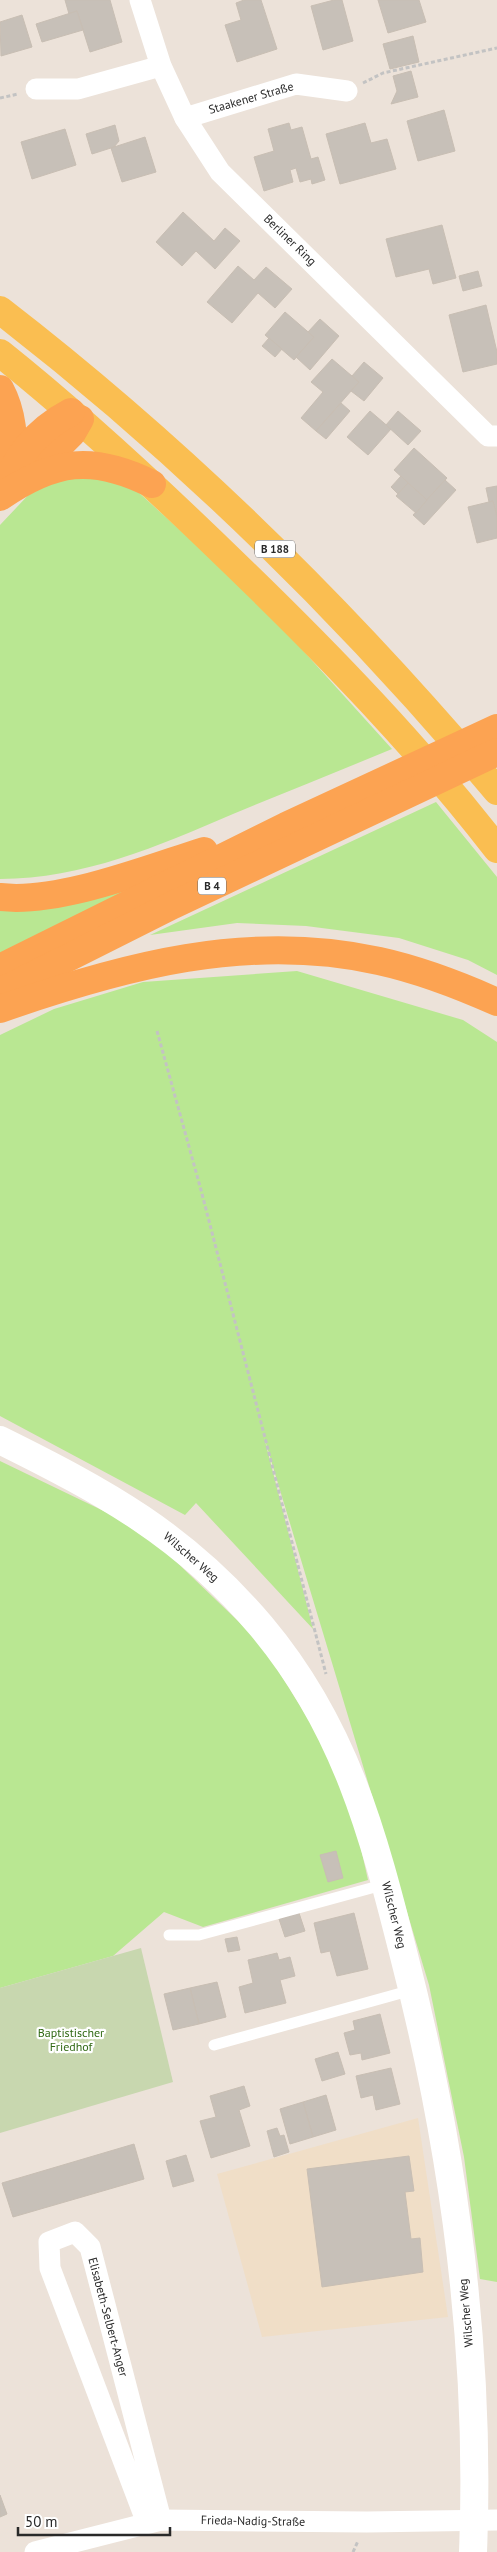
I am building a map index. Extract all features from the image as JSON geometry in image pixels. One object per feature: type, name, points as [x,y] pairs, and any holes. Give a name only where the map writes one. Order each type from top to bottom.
[{"type":"highway","points":[[0,389],[11,418],[19,473]]},
{"type":"highway","points":[[0,496],[19,473],[72,433],[78,413]]},
{"type":"highway","points":[[19,473],[42,472],[79,464],[117,469],[152,484]]},
{"type":"highway","name":"B 4","points":[[0,968],[286,826],[497,728]]},
{"type":"highway","name":"B 4","points":[[0,992],[182,901],[495,753]]},
{"type":"highway","points":[[0,897],[35,896],[93,886],[286,826]]},
{"type":"highway","points":[[0,1009],[99,976],[154,963],[240,950],[310,951],[378,960],[445,980],[497,1002]]},
{"type":"main road","name":"B 188","points":[[0,310],[132,417],[276,550],[410,690],[497,791]]},
{"type":"main road","name":"B 188","points":[[0,353],[78,413],[313,640],[374,705],[493,844]]},
{"type":"main road","points":[[73,368],[81,388],[78,413]]},
{"type":"main road","name":"B 188","points":[[78,413],[99,408],[116,411],[132,417]]},
{"type":"street","name":"Berliner Ring","points":[[140,0],[161,66],[185,118],[220,172],[488,436],[497,436]]},
{"type":"street","points":[[36,89],[78,89],[161,66]]},
{"type":"street","name":"Staakener Straße","points":[[185,118],[296,84],[348,92]]},
{"type":"street","name":"Wilscher Weg","points":[[0,1440],[75,1478],[152,1524],[214,1575],[262,1628],[304,1686],[330,1731],[350,1773],[366,1815],[386,1884],[413,1990],[444,2135],[456,2214],[468,2324],[473,2412],[486,2521],[473,2552]]},
{"type":"street","name":"Elisabeth-Selbert-Anger","points":[[75,2232],[90,2247],[154,2521],[50,2268],[50,2242],[75,2232]]},
{"type":"street","name":"Frieda-Nadig-Straße","points":[[35,2552],[154,2521],[486,2521]]},
{"type":"lane","points":[[169,1935],[199,1935],[386,1884]]},
{"type":"lane","points":[[214,2045],[413,1990]]},
{"type":"path","points":[[348,92],[378,75],[497,48]]},
{"type":"path","points":[[157,1031],[201,1190],[328,1680]]},
{"type":"shaded area","points":[[418,2118],[448,2317],[262,2337],[217,2174]]},
{"type":"green space","points":[[94,471],[137,491],[214,561],[289,635],[392,749],[177,838],[120,859],[90,867],[31,878],[0,879],[0,525],[34,489]]},
{"type":"green space","points":[[436,802],[497,877],[497,975],[468,960],[399,938],[306,926],[237,923],[150,935]]},
{"type":"green space","points":[[162,871],[0,957],[0,909]]},
{"type":"green space","points":[[297,971],[463,1020],[497,1042],[497,2282],[480,2279],[464,2157],[429,1985],[264,1437],[313,1629],[196,1503],[185,1515],[0,1416],[0,1035],[54,1009],[143,982]]},
{"type":"green space","points":[[0,1461],[112,1515],[165,1551],[262,1644],[321,1740],[356,1826],[368,1880],[203,1927],[164,1912],[113,1956],[0,1988]]},
{"type":"green space","name":"Baptistischer Friedhof","points":[[141,1948],[173,2082],[0,2133],[0,1988]]},
{"type":"building","points":[[65,0],[110,0],[122,42],[90,52],[77,11],[69,14]]},
{"type":"building","points":[[244,0],[261,0],[277,49],[237,62],[225,25],[241,20],[236,3]]},
{"type":"building","points":[[334,0],[342,0],[353,41],[323,50],[311,6]]},
{"type":"building","points":[[378,0],[419,0],[426,22],[388,33]]},
{"type":"building","points":[[77,11],[83,30],[42,42],[36,24]]},
{"type":"building","points":[[22,15],[32,47],[1,56],[0,22]]},
{"type":"building","points":[[413,36],[419,62],[390,69],[383,44]]},
{"type":"building","points":[[411,71],[418,97],[391,104],[397,91],[393,76]]},
{"type":"building","points":[[444,110],[455,151],[418,161],[407,121]]},
{"type":"building","points":[[289,123],[291,130],[302,127],[311,159],[318,157],[325,180],[312,184],[311,179],[300,182],[296,168],[290,170],[293,182],[264,191],[254,157],[274,151],[268,129]]},
{"type":"building","points":[[365,123],[371,143],[387,139],[396,169],[340,184],[326,134]]},
{"type":"building","points":[[115,125],[119,141],[114,147],[92,154],[86,134]]},
{"type":"building","points":[[65,129],[76,165],[32,179],[21,142]]},
{"type":"building","points":[[145,137],[156,172],[122,182],[111,148]]},
{"type":"building","points":[[183,212],[214,241],[225,228],[240,241],[215,269],[196,251],[182,266],[156,242]]},
{"type":"building","points":[[442,225],[456,278],[433,284],[429,269],[396,277],[386,239]]},
{"type":"building","points":[[238,266],[254,280],[266,267],[292,289],[275,308],[258,293],[232,323],[207,302]]},
{"type":"building","points":[[478,271],[482,286],[463,291],[459,276]]},
{"type":"building","points":[[486,305],[497,352],[497,364],[463,372],[449,315]]},
{"type":"building","points":[[285,312],[314,337],[294,360],[265,335]]},
{"type":"building","points":[[320,319],[339,336],[310,370],[296,357],[314,337],[308,332]]},
{"type":"building","points":[[269,338],[282,349],[275,357],[262,346]]},
{"type":"building","points":[[332,359],[359,382],[316,431],[301,418],[323,392],[311,382]]},
{"type":"building","points":[[364,362],[383,378],[364,401],[351,391],[359,382],[352,376]]},
{"type":"building","points":[[341,403],[350,411],[326,439],[316,431]]},
{"type":"building","points":[[370,411],[391,429],[368,455],[347,437]]},
{"type":"building","points":[[398,411],[421,431],[408,445],[386,425]]},
{"type":"building","points":[[414,448],[447,478],[427,500],[394,470]]},
{"type":"building","points":[[401,476],[408,483],[398,494],[391,487]]},
{"type":"building","points":[[445,480],[456,490],[424,525],[413,515]]},
{"type":"building","points":[[408,483],[427,500],[416,513],[396,496]]},
{"type":"building","points":[[497,486],[497,517],[493,501],[489,502],[486,488]]},
{"type":"building","points":[[493,501],[497,517],[497,538],[477,543],[468,507]]},
{"type":"building","points":[[336,1851],[343,1878],[328,1882],[320,1855]]},
{"type":"building","points":[[299,1913],[305,1931],[285,1937],[279,1919]]},
{"type":"building","points":[[354,1913],[368,1969],[337,1976],[330,1951],[321,1953],[314,1923]]},
{"type":"building","points":[[237,1937],[240,1950],[228,1952],[225,1939]]},
{"type":"building","points":[[277,1953],[279,1960],[290,1957],[295,1976],[280,1980],[286,2003],[245,2013],[239,1987],[253,1983],[248,1960]]},
{"type":"building","points":[[217,1982],[226,2017],[199,2024],[190,1988]]},
{"type":"building","points":[[190,1988],[199,2024],[173,2030],[164,1994]]},
{"type":"building","points":[[380,2014],[390,2053],[362,2060],[361,2053],[350,2055],[344,2033],[355,2030],[353,2021]]},
{"type":"building","points":[[338,2052],[345,2074],[322,2081],[315,2059]]},
{"type":"building","points":[[391,2068],[400,2104],[376,2110],[373,2095],[361,2098],[356,2076]]},
{"type":"building","points":[[244,2086],[250,2106],[239,2110],[250,2146],[211,2158],[200,2121],[216,2117],[210,2096]]},
{"type":"building","points":[[326,2095],[336,2130],[313,2137],[303,2102]]},
{"type":"building","points":[[303,2102],[313,2137],[290,2144],[280,2109]]},
{"type":"building","points":[[277,2128],[280,2136],[284,2135],[289,2152],[274,2157],[267,2131]]},
{"type":"building","points":[[134,2144],[144,2179],[13,2217],[2,2183]]},
{"type":"building","points":[[186,2155],[194,2181],[173,2187],[166,2161]]},
{"type":"building","points":[[409,2156],[414,2191],[405,2192],[411,2239],[420,2238],[423,2272],[322,2287],[307,2169]]},
{"type":"building","points":[[0,2495],[7,2514],[0,2517]]}]
